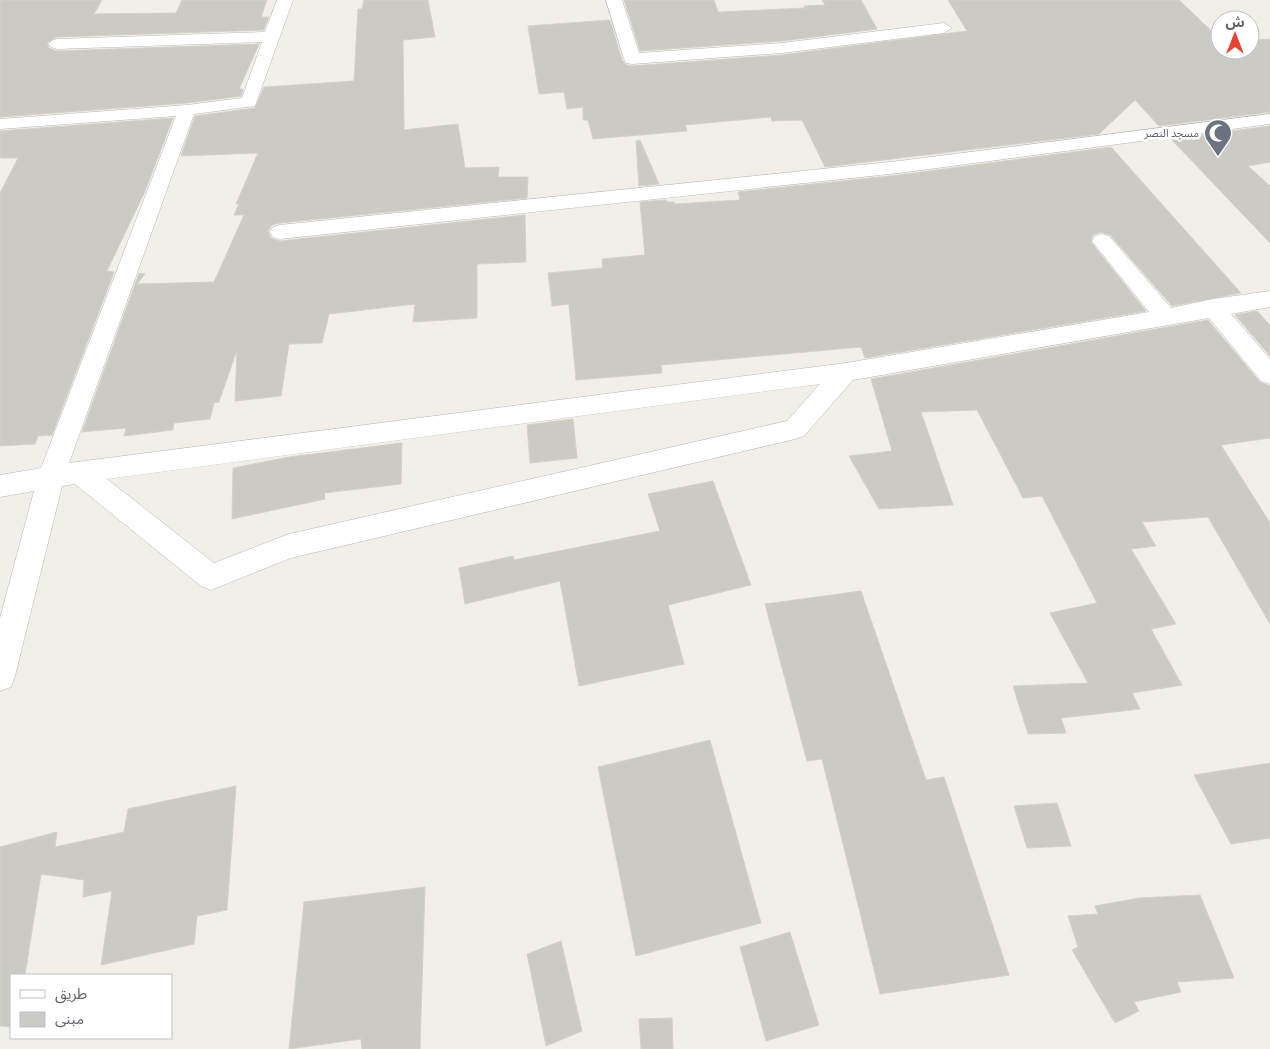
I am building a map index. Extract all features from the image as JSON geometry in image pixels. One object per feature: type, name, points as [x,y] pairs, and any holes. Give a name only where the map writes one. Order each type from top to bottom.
[{"type":"street","points":[[0,124],[187,110],[249,102],[285,0]]},
{"type":"street","points":[[614,0],[632,58],[782,48],[944,28]]},
{"type":"street","points":[[57,44],[273,37]]},
{"type":"street","points":[[0,676],[51,475],[187,110]]},
{"type":"street","points":[[280,232],[728,186],[1081,146],[1270,119]]},
{"type":"street","points":[[1102,241],[1165,316]]},
{"type":"street","points":[[0,486],[51,475],[846,372],[1213,307],[1270,299]]},
{"type":"street","points":[[1213,307],[1270,375]]},
{"type":"street","points":[[79,472],[211,577],[289,546],[795,429],[846,372]]},
{"type":"building","points":[[0,0],[102,0],[94,14],[176,13],[182,0],[267,0],[261,17],[269,17],[264,30],[57,37],[47,43],[49,48],[57,51],[259,44],[239,89],[243,89],[241,96],[187,103],[0,117]]},
{"type":"building","points":[[364,0],[428,0],[435,37],[403,40],[404,130],[458,124],[465,168],[499,167],[498,177],[528,177],[527,198],[280,223],[272,225],[268,231],[271,238],[280,241],[525,215],[526,262],[477,264],[477,318],[413,322],[415,304],[329,314],[322,343],[289,344],[281,396],[235,401],[237,350],[219,402],[214,403],[210,419],[174,423],[173,430],[124,436],[126,428],[82,432],[139,273],[145,274],[137,284],[214,282],[244,215],[234,215],[239,204],[236,204],[258,153],[181,156],[195,116],[255,108],[264,87],[354,81],[358,9],[362,9]]},
{"type":"building","points":[[624,0],[714,0],[718,12],[805,8],[804,6],[825,5],[822,0],[861,0],[877,29],[782,41],[640,51]]},
{"type":"building","points":[[948,0],[1179,0],[1210,29],[1210,60],[1260,60],[1260,40],[1270,39],[1270,112],[1159,126],[1135,100],[1099,134],[825,167],[802,120],[772,121],[771,117],[685,125],[687,131],[593,139],[588,120],[583,120],[583,107],[567,109],[564,92],[539,94],[528,26],[610,20],[622,60],[626,65],[632,66],[782,55],[967,31]]},
{"type":"building","points":[[173,118],[145,191],[107,271],[114,272],[52,435],[38,436],[35,444],[0,446],[0,193],[18,158],[0,158],[0,131]]},
{"type":"building","points":[[1270,126],[1270,162],[1248,166],[1270,186],[1270,243],[1171,139]]},
{"type":"building","points":[[640,140],[659,184],[639,186],[636,141]]},
{"type":"building","points":[[1111,147],[1241,293],[1172,306],[1110,235],[1101,232],[1093,235],[1091,242],[1146,311],[865,358],[861,347],[661,365],[662,373],[576,380],[569,304],[552,306],[548,273],[603,268],[602,259],[645,255],[640,202],[666,200],[675,204],[740,200],[738,192],[899,175]]},
{"type":"building","points":[[1257,311],[1270,325],[1270,356],[1235,315]]},
{"type":"building","points":[[1208,320],[1260,382],[1270,386],[1270,438],[1221,445],[1270,523],[1270,624],[1208,517],[1142,522],[1156,546],[1131,549],[1176,624],[1151,629],[1182,685],[1132,693],[1140,709],[1061,718],[1066,733],[1028,734],[1013,686],[1088,683],[1050,613],[1097,603],[1042,496],[1023,498],[977,410],[921,412],[953,505],[879,509],[849,456],[892,451],[871,379]]},
{"type":"building","points":[[573,419],[577,458],[530,463],[527,425]]},
{"type":"building","points":[[402,443],[401,484],[324,493],[325,499],[232,519],[233,468],[289,457]]},
{"type":"building","points":[[713,481],[751,585],[668,605],[684,664],[579,686],[560,581],[465,604],[459,568],[513,556],[514,560],[660,531],[648,494]]},
{"type":"building","points":[[861,591],[926,780],[944,777],[1009,975],[880,994],[822,759],[807,761],[765,604]]},
{"type":"building","points":[[710,740],[761,923],[636,956],[598,767]]},
{"type":"building","points":[[1270,763],[1270,838],[1231,844],[1194,775]]},
{"type":"building","points":[[236,786],[227,910],[197,916],[194,944],[101,965],[112,891],[83,897],[84,880],[41,874],[25,974],[10,974],[10,1027],[0,1026],[0,847],[57,832],[55,847],[124,832],[128,809]]},
{"type":"building","points":[[1057,803],[1071,846],[1027,848],[1014,806]]},
{"type":"building","points":[[425,887],[420,1049],[362,1049],[361,1039],[289,1049],[304,902]]},
{"type":"building","points":[[1200,895],[1234,978],[1177,982],[1181,992],[1134,1002],[1139,1011],[1115,1023],[1072,950],[1078,947],[1068,916],[1098,914],[1095,906],[1139,898]]},
{"type":"building","points":[[790,932],[819,1025],[766,1041],[740,947]]},
{"type":"building","points":[[561,941],[582,1031],[546,1046],[527,954]]},
{"type":"building","points":[[672,1018],[673,1049],[641,1049],[639,1019]]},
{"type":"place","name":"مسجد النصر","points":[[1218,157]]}]
